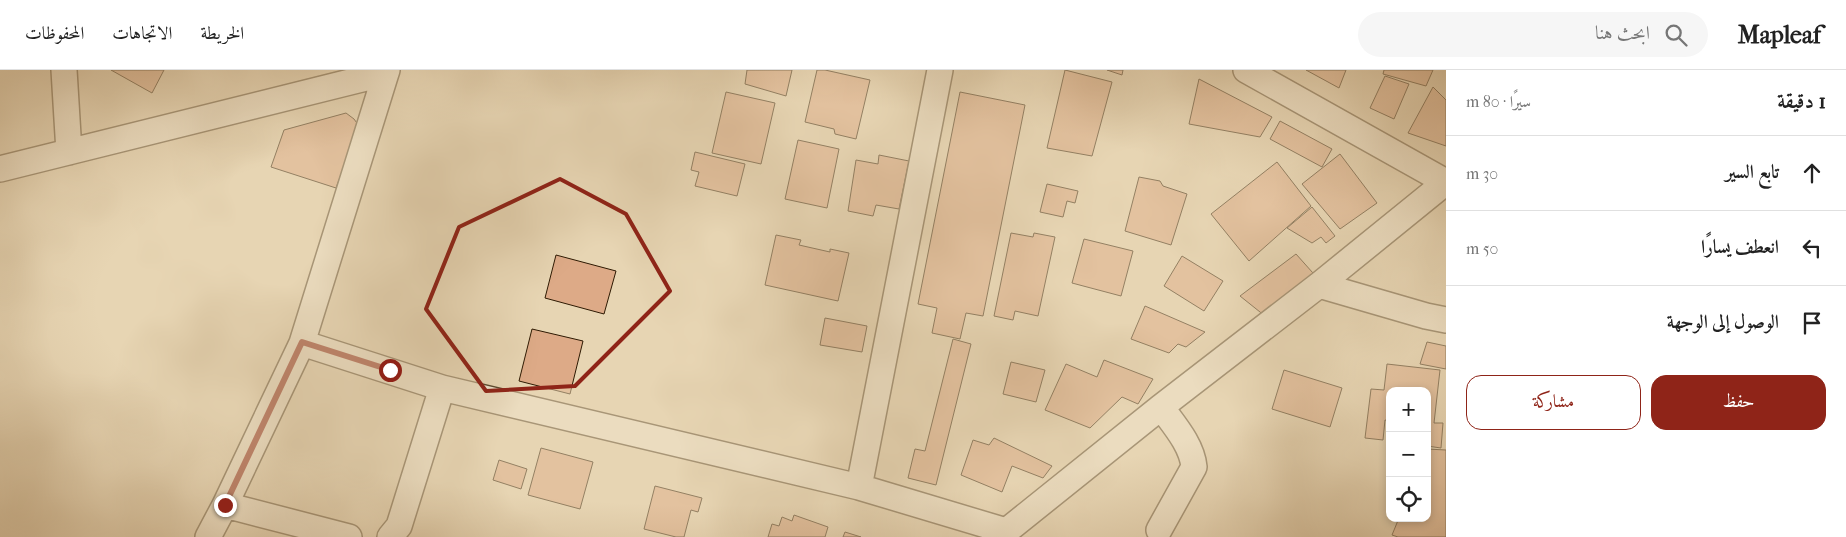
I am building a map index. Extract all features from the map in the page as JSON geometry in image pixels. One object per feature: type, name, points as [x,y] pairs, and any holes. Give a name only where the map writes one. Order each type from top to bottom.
[{"type":"street","points":[[64,70],[69,152]]},
{"type":"street","points":[[859,487],[940,70]]},
{"type":"street","points":[[302,342],[442,388],[859,487],[1002,534],[1319,285],[1446,182],[1246,70]]},
{"type":"street","points":[[0,169],[387,72]]},
{"type":"street","points":[[208,537],[302,342],[387,72]]},
{"type":"street","points":[[1319,285],[1446,320]]},
{"type":"street","points":[[390,537],[399,526],[442,388]]},
{"type":"street","points":[[1159,530],[1194,467],[1189,449],[1162,407]]},
{"type":"street","points":[[225,505],[348,537]]},
{"type":"highlighted area","points":[[560,179],[626,214],[670,291],[575,386],[486,391],[426,309],[459,227]]},
{"type":"building","points":[[111,70],[164,70],[152,93]]},
{"type":"building","points":[[747,70],[792,70],[786,96],[745,84]]},
{"type":"building","points":[[817,70],[870,80],[856,139],[835,134],[834,129],[805,122]]},
{"type":"building","points":[[1065,70],[1112,82],[1092,156],[1047,148]]},
{"type":"building","points":[[1107,70],[1123,70],[1122,75]]},
{"type":"building","points":[[1306,70],[1346,70],[1339,88]]},
{"type":"building","points":[[1384,70],[1433,70],[1426,86],[1383,74]]},
{"type":"building","points":[[1385,76],[1409,84],[1394,119],[1370,108]]},
{"type":"building","points":[[1199,79],[1272,117],[1260,137],[1189,124]]},
{"type":"building","points":[[1433,87],[1446,100],[1446,146],[1408,133]]},
{"type":"building","points":[[726,92],[775,103],[761,164],[712,153]]},
{"type":"building","points":[[960,92],[1025,105],[983,316],[966,313],[960,339],[932,333],[937,308],[918,304]]},
{"type":"building","points":[[346,113],[359,126],[336,188],[271,167],[284,130]]},
{"type":"building","points":[[1280,121],[1332,149],[1322,167],[1270,139]]},
{"type":"building","points":[[798,140],[839,149],[827,208],[785,199]]},
{"type":"building","points":[[695,152],[745,164],[737,196],[695,186],[699,172],[691,170]]},
{"type":"building","points":[[1340,154],[1377,203],[1340,229],[1302,184]]},
{"type":"building","points":[[879,155],[909,161],[899,209],[876,205],[873,216],[848,211],[856,160],[878,164]]},
{"type":"building","points":[[1277,162],[1311,206],[1249,261],[1211,214]]},
{"type":"building","points":[[1139,177],[1160,181],[1163,186],[1187,194],[1171,245],[1125,231]]},
{"type":"building","points":[[1047,184],[1078,191],[1075,203],[1067,201],[1063,217],[1040,212]]},
{"type":"building","points":[[1312,207],[1335,236],[1326,243],[1321,237],[1312,243],[1287,228]]},
{"type":"building","points":[[1011,233],[1033,237],[1034,233],[1055,237],[1038,316],[1015,311],[1013,320],[994,316]]},
{"type":"building","points":[[776,235],[801,240],[799,245],[830,252],[830,249],[849,253],[838,301],[765,285]]},
{"type":"building","points":[[1084,239],[1133,251],[1121,296],[1072,283]]},
{"type":"building","points":[[1296,254],[1321,282],[1265,316],[1240,296]]},
{"type":"building","points":[[556,255],[616,271],[604,314],[545,298]]},
{"type":"building","points":[[1182,256],[1223,281],[1204,311],[1164,286]]},
{"type":"building","points":[[1145,306],[1205,332],[1186,347],[1178,344],[1169,353],[1131,339]]},
{"type":"building","points":[[825,318],[867,326],[862,352],[820,345]]},
{"type":"building","points":[[532,329],[583,341],[570,394],[519,381]]},
{"type":"building","points":[[953,339],[971,344],[936,485],[908,478],[915,449],[925,451]]},
{"type":"building","points":[[1427,342],[1446,346],[1446,369],[1420,364]]},
{"type":"building","points":[[1104,360],[1153,379],[1138,404],[1122,397],[1090,428],[1045,410],[1066,364],[1097,377]]},
{"type":"building","points":[[1011,362],[1045,370],[1036,402],[1003,394]]},
{"type":"building","points":[[1387,364],[1440,370],[1434,423],[1443,423],[1441,448],[1431,447],[1431,387],[1386,387],[1386,420],[1383,440],[1365,438],[1371,389],[1384,390]]},
{"type":"building","points":[[1284,370],[1342,388],[1330,427],[1272,409]]},
{"type":"building","points":[[994,438],[1052,466],[1043,478],[1012,466],[1002,492],[961,475],[973,440],[989,445]]},
{"type":"building","points":[[541,448],[593,462],[580,509],[528,495]]},
{"type":"building","points":[[1431,449],[1446,450],[1446,537],[1398,537],[1392,535],[1397,522],[1431,522]]},
{"type":"building","points":[[499,460],[527,469],[521,489],[493,480]]},
{"type":"building","points":[[655,486],[702,498],[698,512],[691,510],[684,537],[676,537],[644,529]]},
{"type":"building","points":[[794,515],[828,527],[825,537],[768,537],[772,524],[779,526],[782,517],[792,521]]},
{"type":"building","points":[[845,532],[861,537],[843,537]]},
{"type":"route","points":[[225,505],[302,342],[390,370]]}]
